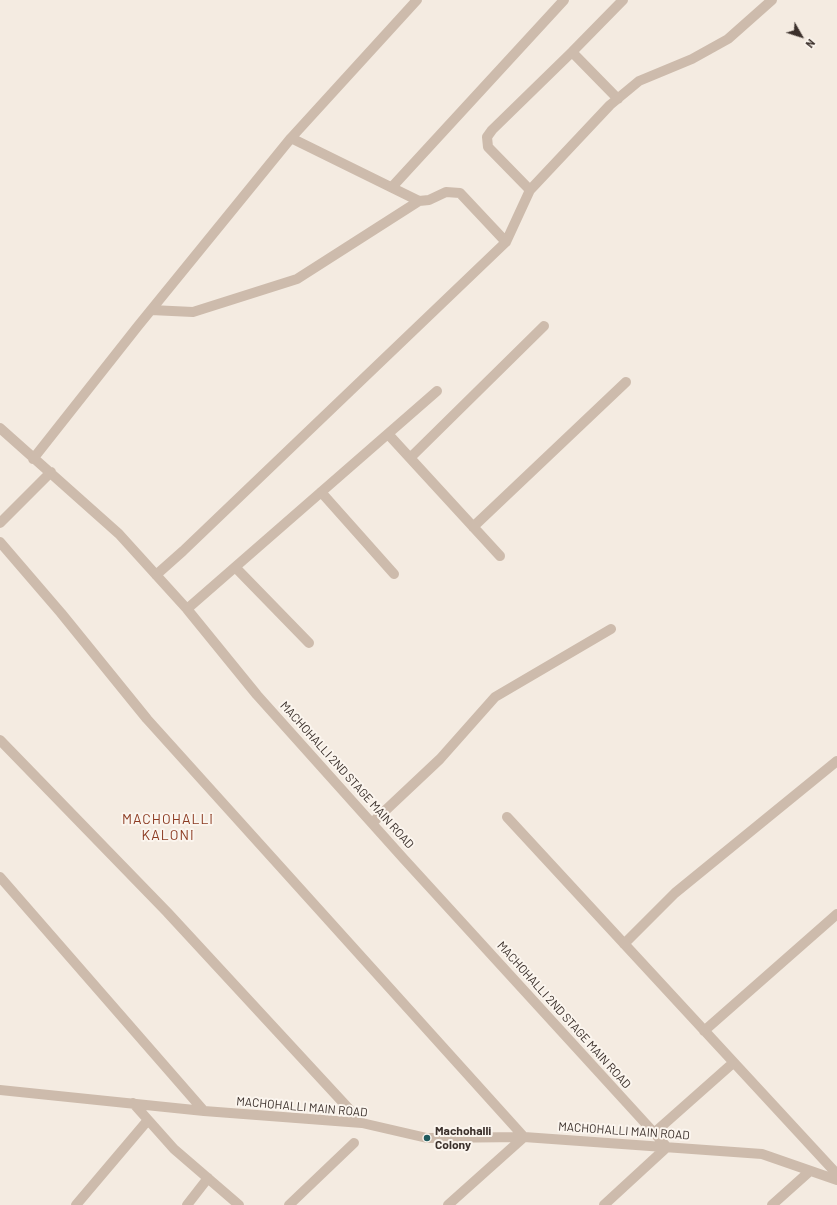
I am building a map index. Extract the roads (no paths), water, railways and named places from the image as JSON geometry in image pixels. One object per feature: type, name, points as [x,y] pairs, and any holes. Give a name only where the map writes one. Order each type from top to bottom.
[{"type":"street","points":[[33,459],[151,310],[291,138],[417,0]]},
{"type":"street","points":[[392,187],[564,0]]},
{"type":"street","points":[[530,190],[488,147],[487,137],[492,130],[623,0]]},
{"type":"street","points":[[156,575],[183,551],[506,242],[530,190],[610,105],[639,81],[692,59],[728,39],[772,0]]},
{"type":"street","points":[[572,52],[618,99]]},
{"type":"street","points":[[291,138],[419,200],[429,200],[446,192],[460,193],[506,242]]},
{"type":"street","points":[[151,310],[193,312],[297,278],[419,200]]},
{"type":"street","points":[[410,458],[544,326]]},
{"type":"street","points":[[473,527],[626,382]]},
{"type":"street","points":[[187,609],[438,391]]},
{"type":"street","name":"MACHOHALLI 2ND STAGE MAIN ROAD","points":[[0,428],[119,534],[187,609],[257,695],[667,1147]]},
{"type":"street","points":[[388,434],[500,556]]},
{"type":"street","points":[[0,523],[51,472]]},
{"type":"street","points":[[321,492],[394,574]]},
{"type":"street","points":[[0,542],[61,613],[147,719],[524,1137],[448,1205]]},
{"type":"street","points":[[235,567],[309,643]]},
{"type":"street","points":[[372,823],[440,759],[495,698],[611,629]]},
{"type":"street","points":[[0,740],[167,912],[362,1123]]},
{"type":"street","points":[[624,944],[675,893],[837,761]]},
{"type":"street","points":[[507,817],[837,1174]]},
{"type":"street","points":[[0,877],[204,1111]]},
{"type":"street","points":[[704,1030],[837,914]]},
{"type":"street","points":[[654,1133],[733,1063]]},
{"type":"street","name":"MACHOHALLI MAIN ROAD","points":[[0,1090],[204,1111],[362,1123],[427,1138],[524,1137],[762,1154],[837,1180]]},
{"type":"street","points":[[133,1103],[174,1149],[239,1205]]},
{"type":"street","points":[[76,1205],[148,1120]]},
{"type":"street","points":[[289,1205],[354,1143]]},
{"type":"street","points":[[604,1205],[667,1147]]},
{"type":"street","points":[[829,1166],[837,1159]]},
{"type":"street","points":[[772,1205],[810,1171]]},
{"type":"street","points":[[187,1205],[208,1178]]},
{"type":"place","name":"Machohalli Colony","points":[[427,1138]]},
{"type":"district","name":"MACHOHALLI KALONI","points":[[168,828]]}]
